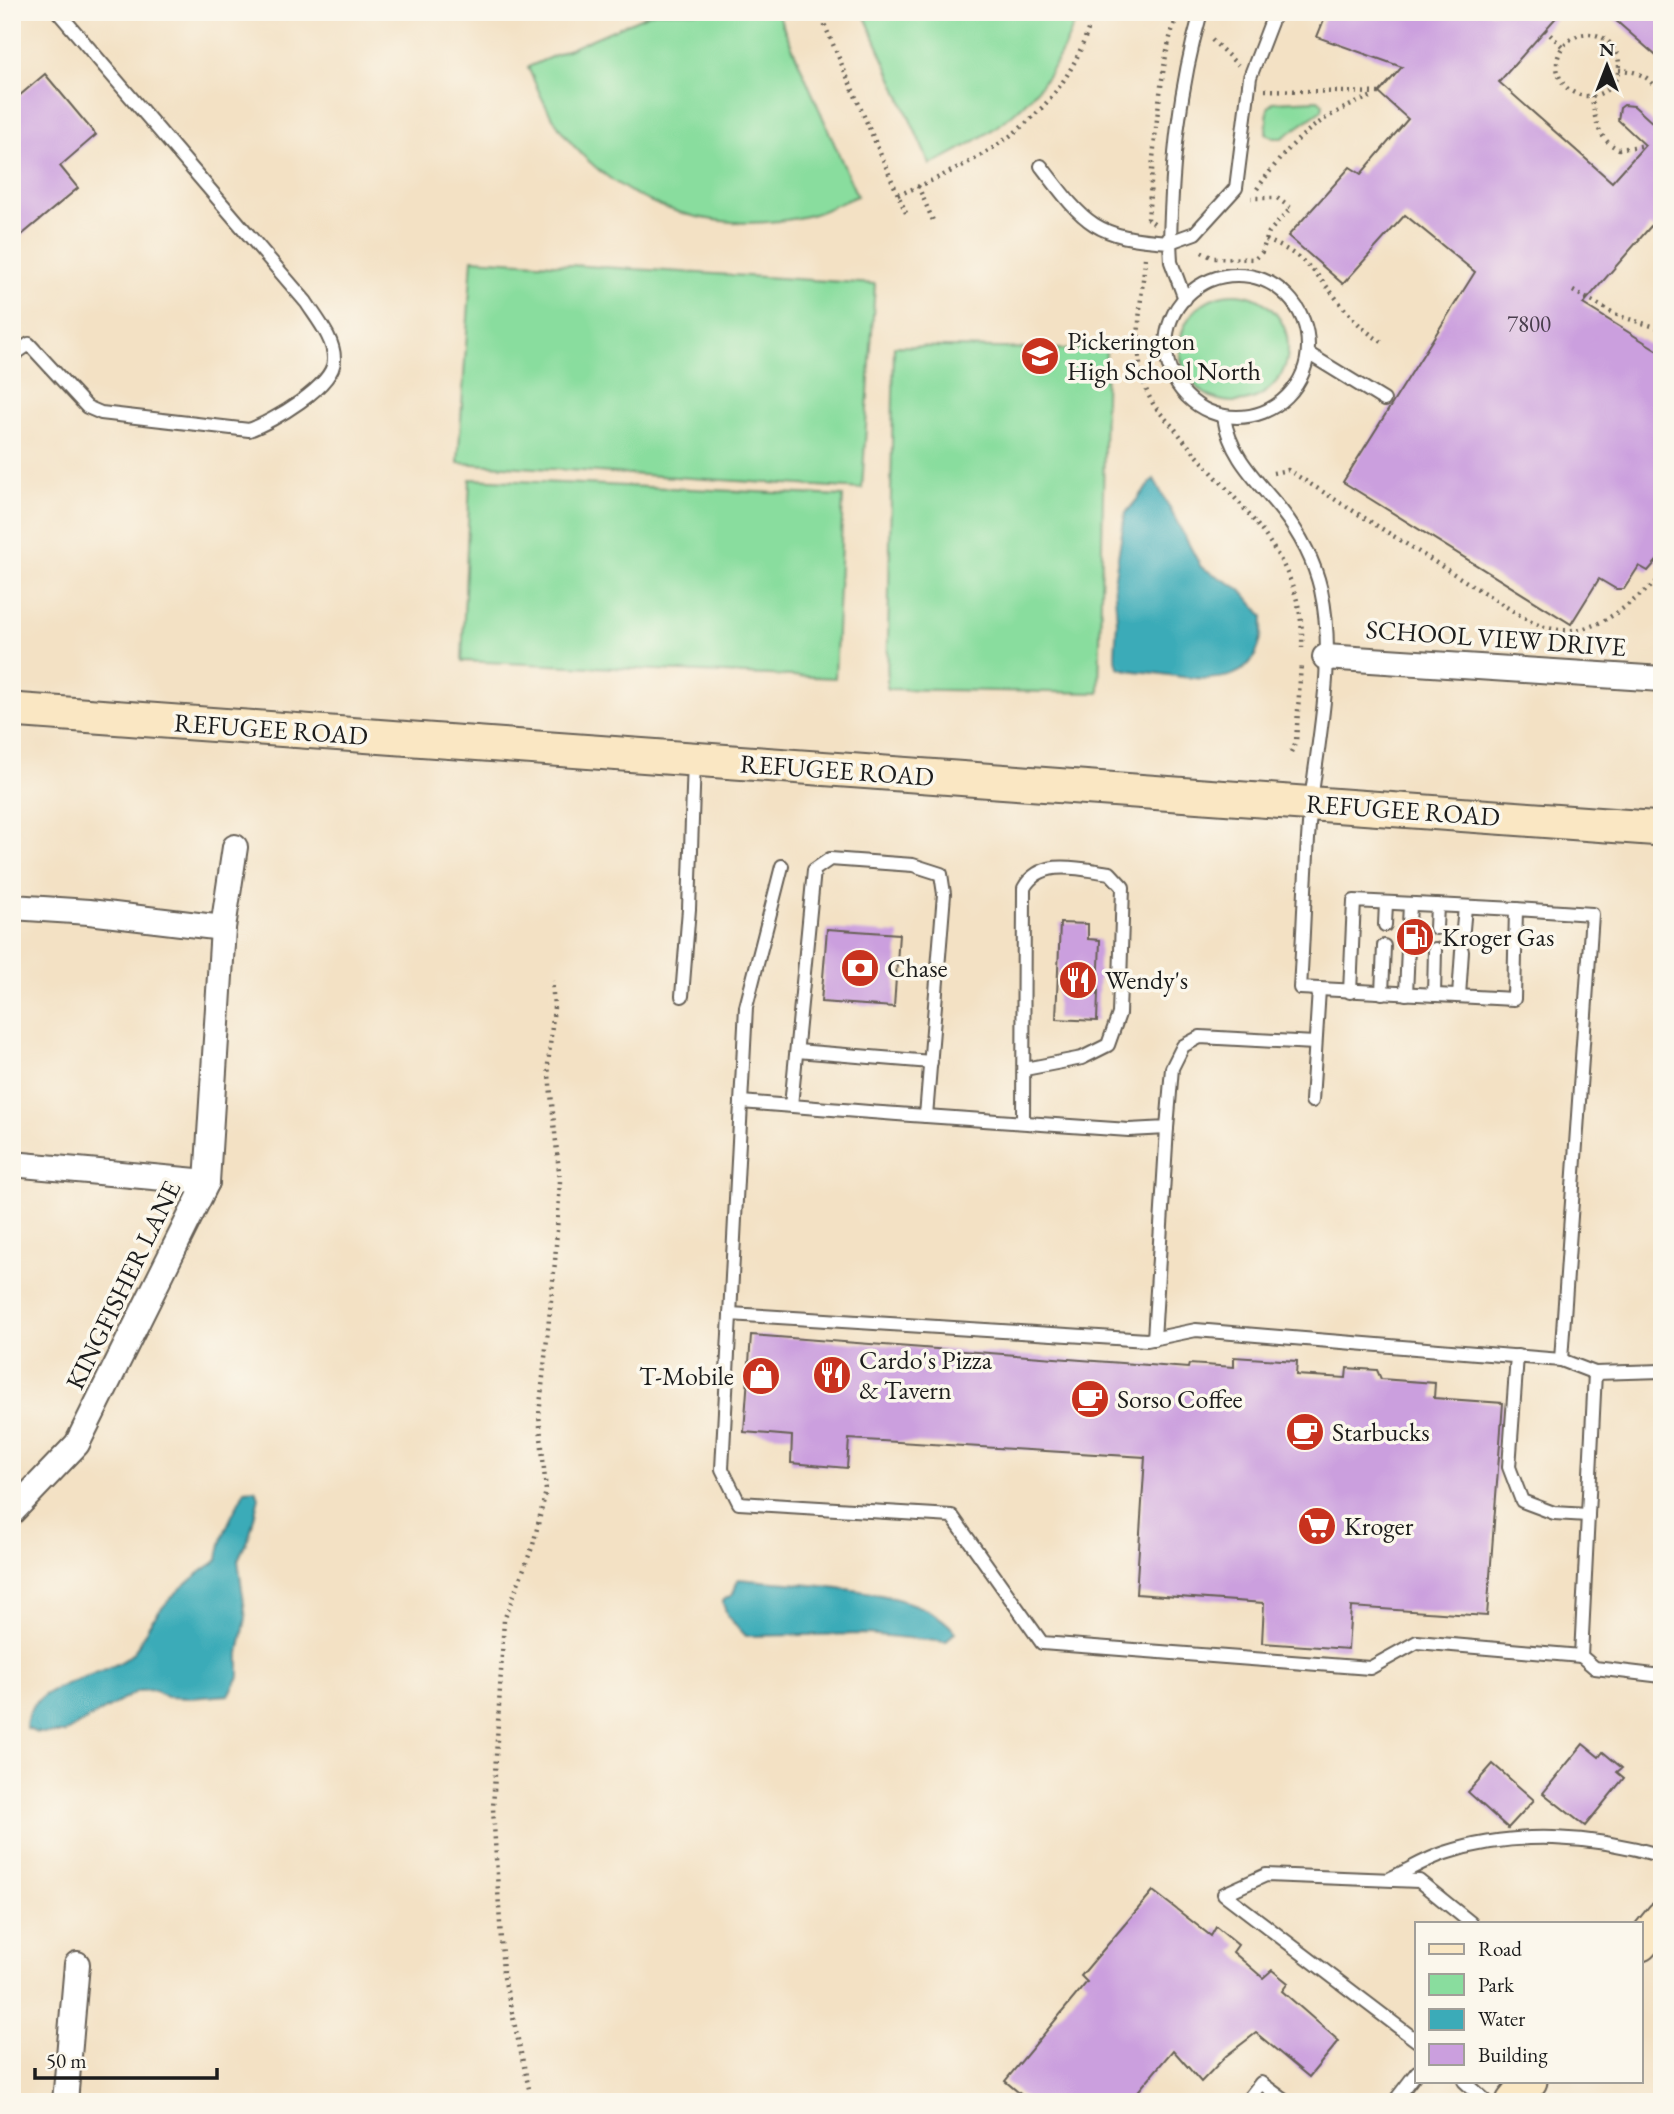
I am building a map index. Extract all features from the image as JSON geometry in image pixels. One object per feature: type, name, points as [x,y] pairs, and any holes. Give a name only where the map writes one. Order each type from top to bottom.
[{"type":"main road","name":"REFUGEE ROAD","points":[[12,710],[1662,830]]},
{"type":"main road","points":[[1642,1943],[1662,1917]]},
{"type":"main road","points":[[1513,2102],[1529,2082]]},
{"type":"street","name":"SCHOOL VIEW DRIVE","points":[[1325,657],[1662,679]]},
{"type":"street","name":"KINGFISHER LANE","points":[[12,1511],[77,1444],[207,1182],[223,928],[235,847]]},
{"type":"street","points":[[12,907],[89,912],[223,928]]},
{"type":"street","points":[[12,1164],[207,1182]]},
{"type":"street","points":[[65,2102],[76,1964]]},
{"type":"lane","points":[[12,356],[29,344],[87,407],[101,413],[249,430],[271,422],[330,377],[334,360],[328,336],[306,302],[58,12]]},
{"type":"lane","points":[[1185,299],[1173,271],[1170,242],[1175,139],[1189,53],[1201,12]]},
{"type":"lane","points":[[1041,166],[1077,213],[1118,237],[1170,242],[1195,233],[1236,188],[1250,77],[1275,12]]},
{"type":"lane","points":[[1238,275],[1262,279],[1282,290],[1298,308],[1307,330],[1309,354],[1302,377],[1296,386],[1270,410],[1247,418],[1224,417],[1201,409],[1183,394],[1170,374],[1165,351],[1167,328],[1194,289],[1215,278],[1238,275]]},
{"type":"lane","points":[[1309,354],[1384,400]]},
{"type":"lane","points":[[1224,417],[1226,435],[1250,477],[1281,510],[1311,559],[1324,613],[1325,657],[1311,804],[1300,988],[1514,999],[1516,909]]},
{"type":"lane","points":[[682,996],[689,909],[694,760]]},
{"type":"lane","points":[[792,1106],[814,870],[830,859],[913,865],[941,874],[944,894],[926,1116]]},
{"type":"lane","points":[[782,866],[746,1007],[722,1469],[739,1503],[952,1516],[1042,1643],[1370,1668],[1417,1642],[1581,1656],[1595,1668],[1662,1676]]},
{"type":"lane","points":[[1023,1121],[1026,1069],[1024,888],[1030,877],[1047,867],[1110,873],[1123,887],[1119,1014],[1108,1045],[1082,1058],[1026,1069]]},
{"type":"lane","points":[[1350,992],[1354,901],[1592,914],[1561,1360]]},
{"type":"lane","points":[[1385,903],[1385,925]]},
{"type":"lane","points":[[1409,925],[1410,904]]},
{"type":"lane","points":[[1436,928],[1437,905]]},
{"type":"lane","points":[[1463,929],[1465,906]]},
{"type":"lane","points":[[1382,993],[1384,946]]},
{"type":"lane","points":[[1406,994],[1408,948]]},
{"type":"lane","points":[[1434,996],[1435,948]]},
{"type":"lane","points":[[1459,996],[1462,951]]},
{"type":"lane","points":[[1312,1101],[1319,989]]},
{"type":"lane","points":[[1154,1339],[1172,1068],[1183,1046],[1200,1037],[1315,1043]]},
{"type":"lane","points":[[797,1051],[931,1062]]},
{"type":"lane","points":[[741,1102],[1129,1130],[1167,1128]]},
{"type":"lane","points":[[730,1314],[1154,1339],[1195,1330],[1561,1360],[1595,1373],[1662,1371]]},
{"type":"lane","points":[[1517,1356],[1508,1467],[1513,1483],[1522,1501],[1554,1513],[1588,1515]]},
{"type":"lane","points":[[1581,1656],[1595,1373]]},
{"type":"lane","points":[[1387,1880],[1445,1853],[1532,1837],[1626,1845],[1662,1856]]},
{"type":"lane","points":[[1415,2040],[1224,1894],[1266,1875],[1419,1881],[1470,1922]]},
{"type":"lane","points":[[1394,2102],[1415,2075]]},
{"type":"lane","points":[[1465,2082],[1487,2102]]},
{"type":"lane","points":[[1246,2102],[1261,2083],[1287,2102]]},
{"type":"path","points":[[819,12],[906,213]]},
{"type":"path","points":[[898,195],[969,164],[1024,126],[1069,70],[1093,12]]},
{"type":"path","points":[[1197,26],[1266,91],[1379,93],[1332,112],[1310,128],[1286,149],[1258,188]]},
{"type":"path","points":[[1545,30],[1563,47]]},
{"type":"path","points":[[1578,36],[1598,36],[1615,49],[1619,70],[1609,88],[1592,95],[1579,95],[1563,84],[1557,66],[1563,47],[1578,36]]},
{"type":"path","points":[[1619,70],[1643,74],[1658,89],[1662,100]]},
{"type":"path","points":[[1592,95],[1597,124],[1603,137],[1619,149],[1641,146]]},
{"type":"path","points":[[918,187],[933,222]]},
{"type":"path","points":[[1202,252],[1213,258],[1255,259],[1261,256],[1269,232],[1293,209],[1276,198],[1249,198]]},
{"type":"path","points":[[1149,219],[1139,358],[1151,401],[1276,547],[1292,582],[1303,620],[1296,742],[1290,752]]},
{"type":"path","points":[[1266,240],[1296,253],[1307,262],[1348,316],[1382,342]]},
{"type":"path","points":[[1573,291],[1619,316],[1662,329]]},
{"type":"path","points":[[1250,477],[1288,470],[1529,621],[1557,632],[1590,628],[1605,621],[1662,578]]},
{"type":"path","points":[[532,2102],[503,1973],[493,1808],[504,1620],[533,1545],[546,1491],[538,1415],[555,1262],[560,1181],[548,1065],[554,1007],[552,981]]},
{"type":"green space","points":[[654,12],[777,12],[857,196],[807,216],[770,222],[734,222],[697,217],[662,207],[630,191],[600,171],[573,145],[551,115],[528,67]]},
{"type":"green space","points":[[863,12],[1078,12],[1055,65],[1022,106],[980,138],[930,165]]},
{"type":"green space","points":[[1318,100],[1323,104],[1322,110],[1282,138],[1273,138],[1266,133],[1268,108],[1273,102]]},
{"type":"green space","points":[[472,259],[875,284],[862,489],[458,463]]},
{"type":"green space","points":[[1234,294],[1255,298],[1272,310],[1284,327],[1288,348],[1284,369],[1272,386],[1255,398],[1234,402],[1213,398],[1196,386],[1184,369],[1180,348],[1184,327],[1196,310],[1213,298]]},
{"type":"green space","points":[[894,346],[1106,350],[1099,693],[887,689]]},
{"type":"green space","points":[[470,479],[843,496],[835,678],[462,661]]},
{"type":"water","points":[[1154,479],[1201,567],[1240,589],[1263,616],[1261,639],[1255,656],[1246,667],[1233,675],[1201,679],[1118,667],[1115,655],[1117,621],[1114,582],[1125,514]]},
{"type":"water","points":[[255,1489],[259,1497],[250,1534],[238,1560],[246,1618],[239,1653],[239,1677],[229,1695],[166,1697],[155,1690],[138,1691],[64,1733],[38,1733],[26,1728],[29,1713],[50,1691],[114,1665],[131,1654],[168,1601],[218,1560],[225,1532],[245,1490]]},
{"type":"water","points":[[738,1579],[822,1586],[886,1596],[938,1616],[955,1632],[946,1642],[867,1634],[746,1636],[728,1617],[722,1601],[733,1594]]},
{"type":"building","points":[[1327,12],[1561,12],[1499,82],[1612,182],[1645,145],[1618,120],[1620,108],[1624,105],[1634,106],[1655,125],[1662,124],[1662,235],[1651,226],[1583,304],[1662,353],[1662,555],[1648,571],[1639,566],[1624,589],[1616,589],[1599,579],[1571,624],[1343,482],[1475,272],[1405,215],[1343,284],[1288,236],[1350,167],[1361,174],[1408,119],[1379,93],[1402,67],[1317,37]]},
{"type":"building","points":[[1606,12],[1662,12],[1662,61]]},
{"type":"building","points":[[45,74],[96,135],[60,166],[78,188],[12,243],[12,102]]},
{"type":"building","name":"Wendy's","points":[[1060,923],[1088,924],[1088,939],[1100,940],[1097,1021],[1056,1019]]},
{"type":"building","name":"Chase","points":[[827,929],[899,934],[894,1007],[821,1002]]},
{"type":"building","name":"Kroger","points":[[751,1335],[1188,1368],[1189,1364],[1234,1367],[1234,1357],[1297,1361],[1296,1375],[1346,1378],[1347,1368],[1377,1370],[1381,1379],[1435,1383],[1434,1398],[1503,1403],[1487,1616],[1351,1607],[1348,1649],[1262,1643],[1264,1603],[1136,1594],[1145,1457],[849,1439],[847,1468],[791,1463],[792,1436],[744,1432]]},
{"type":"building","points":[[1583,1744],[1599,1757],[1603,1752],[1622,1768],[1617,1772],[1624,1778],[1585,1826],[1543,1793]]},
{"type":"building","points":[[1493,1764],[1534,1800],[1508,1828],[1468,1792]]},
{"type":"building","points":[[1153,1891],[1211,1936],[1216,1927],[1238,1945],[1233,1952],[1263,1978],[1272,1970],[1288,1983],[1282,1991],[1339,2041],[1309,2077],[1256,2033],[1226,2056],[1201,2082],[1173,2050],[1129,2102],[1030,2102],[1005,2081],[1087,1982],[1081,1976]]},
{"type":"place","name":"Pickerington High School North","points":[[1040,356]]},
{"type":"place","name":"Kroger Gas","points":[[1415,937]]},
{"type":"place","name":"Chase","points":[[860,968]]},
{"type":"place","name":"Wendy's","points":[[1078,980]]},
{"type":"place","name":"Cardo's Pizza & Tavern","points":[[832,1375]]},
{"type":"place","name":"T-Mobile","points":[[761,1376]]},
{"type":"place","name":"Sorso Coffee","points":[[1090,1399]]},
{"type":"place","name":"Starbucks","points":[[1305,1432]]},
{"type":"place","name":"Kroger","points":[[1317,1526]]}]
